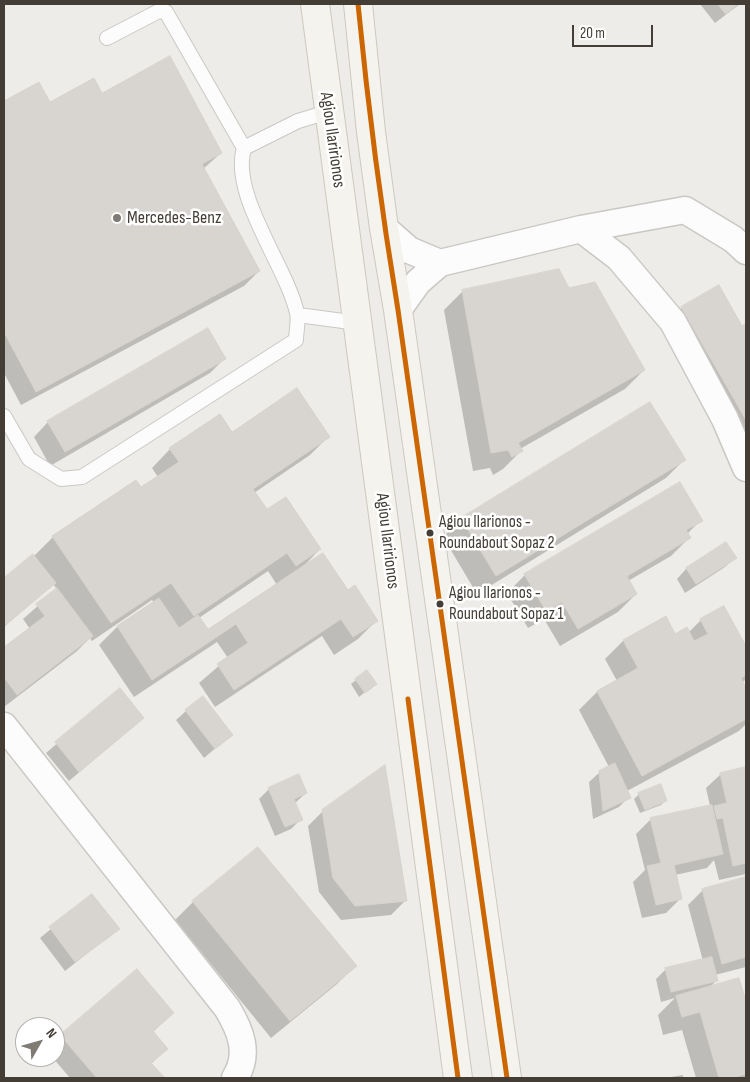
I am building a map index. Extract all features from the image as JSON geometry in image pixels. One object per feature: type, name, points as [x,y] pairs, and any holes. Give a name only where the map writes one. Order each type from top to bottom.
[{"type":"main road","name":"Agiou Ilaririonos","points":[[315,4],[458,1078]]},
{"type":"main road","points":[[358,4],[384,228],[398,310],[507,1078]]},
{"type":"street","points":[[398,310],[418,282],[440,263],[582,229],[685,210],[733,239],[746,250]]},
{"type":"street","points":[[384,228],[409,250],[440,263]]},
{"type":"street","points":[[582,229],[619,258],[673,322],[725,419],[746,468]]},
{"type":"street","points":[[4,726],[227,1008],[238,1027],[244,1048],[242,1065],[235,1078]]},
{"type":"lane","points":[[107,38],[159,11],[166,12],[244,148]]},
{"type":"lane","points":[[4,416],[29,459],[61,479],[82,477],[296,340],[298,316],[292,296],[245,191],[240,161],[244,148],[298,121],[328,112]]},
{"type":"lane","points":[[298,316],[358,323]]},
{"type":"building","points":[[718,4],[738,4],[726,14]]},
{"type":"building","name":"Mercedes-Benz","points":[[170,56],[222,153],[202,164],[260,271],[36,392],[4,332],[4,101],[39,82],[50,102],[94,78],[102,93]]},
{"type":"building","points":[[559,269],[569,288],[595,282],[645,370],[518,443],[523,451],[512,457],[508,450],[491,453],[462,290]]},
{"type":"building","points":[[719,285],[742,326],[746,323],[746,420],[681,307]]},
{"type":"building","points":[[208,328],[226,359],[65,452],[47,421]]},
{"type":"building","points":[[297,388],[330,437],[253,489],[267,509],[286,497],[321,549],[296,566],[287,553],[194,616],[171,583],[111,623],[52,536],[136,480],[141,487],[179,462],[169,448],[220,414],[232,432]]},
{"type":"building","points":[[650,402],[686,460],[496,576],[461,518]]},
{"type":"building","points":[[680,482],[703,521],[686,530],[691,538],[627,576],[637,594],[578,629],[562,602],[546,611],[524,574]]},
{"type":"building","points":[[726,542],[737,558],[696,584],[686,568]]},
{"type":"building","points":[[323,553],[348,590],[355,585],[378,621],[353,637],[341,619],[234,690],[217,664],[248,643],[236,624],[152,680],[117,626],[159,598],[179,628],[198,615],[208,629]]},
{"type":"building","points":[[33,554],[56,583],[4,626],[4,578]]},
{"type":"building","points":[[57,588],[93,636],[17,695],[4,677],[4,647],[45,616],[36,604]]},
{"type":"building","points":[[724,606],[746,646],[746,675],[741,678],[746,688],[746,719],[642,776],[597,691],[638,668],[623,640],[666,616],[675,634],[687,627],[694,641],[708,634],[700,619]]},
{"type":"building","points":[[367,670],[377,684],[365,693],[355,679]]},
{"type":"building","points":[[120,688],[144,718],[79,772],[55,742]]},
{"type":"building","points":[[203,696],[233,735],[215,749],[185,710]]},
{"type":"building","points":[[615,763],[631,798],[603,811],[599,771]]},
{"type":"building","points":[[385,765],[407,901],[355,906],[333,878],[322,810]]},
{"type":"building","points":[[746,767],[746,863],[733,866],[723,818],[717,819],[714,806],[727,803],[720,773]]},
{"type":"building","points":[[299,774],[307,793],[294,799],[303,820],[285,827],[268,788]]},
{"type":"building","points":[[661,784],[667,801],[645,810],[638,793]]},
{"type":"building","points":[[712,805],[723,854],[674,865],[682,899],[656,905],[647,866],[661,863],[650,818]]},
{"type":"building","points":[[258,847],[357,966],[290,1021],[192,901]]},
{"type":"building","points":[[746,877],[746,957],[722,964],[702,889]]},
{"type":"building","points":[[92,894],[120,929],[75,962],[49,927]]},
{"type":"building","points":[[712,957],[718,981],[671,992],[665,968]]},
{"type":"building","points":[[137,969],[174,1013],[153,1031],[168,1049],[151,1063],[165,1078],[97,1078],[65,1041],[65,1031]]},
{"type":"building","points":[[739,978],[746,1001],[746,1074],[731,1078],[719,1078],[700,1012],[682,1017],[676,996]]},
{"type":"transit line","points":[[358,4],[381,196],[507,1078]]},
{"type":"transit line","points":[[408,699],[458,1078]]},
{"type":"place","name":"Mercedes-Benz","points":[[117,218]]},
{"type":"place","name":"Agiou Ilarionos - Roundabout Sopaz 2","points":[[430,533]]},
{"type":"place","name":"Agiou Ilarionos - Roundabout Sopaz 1","points":[[440,604]]}]
